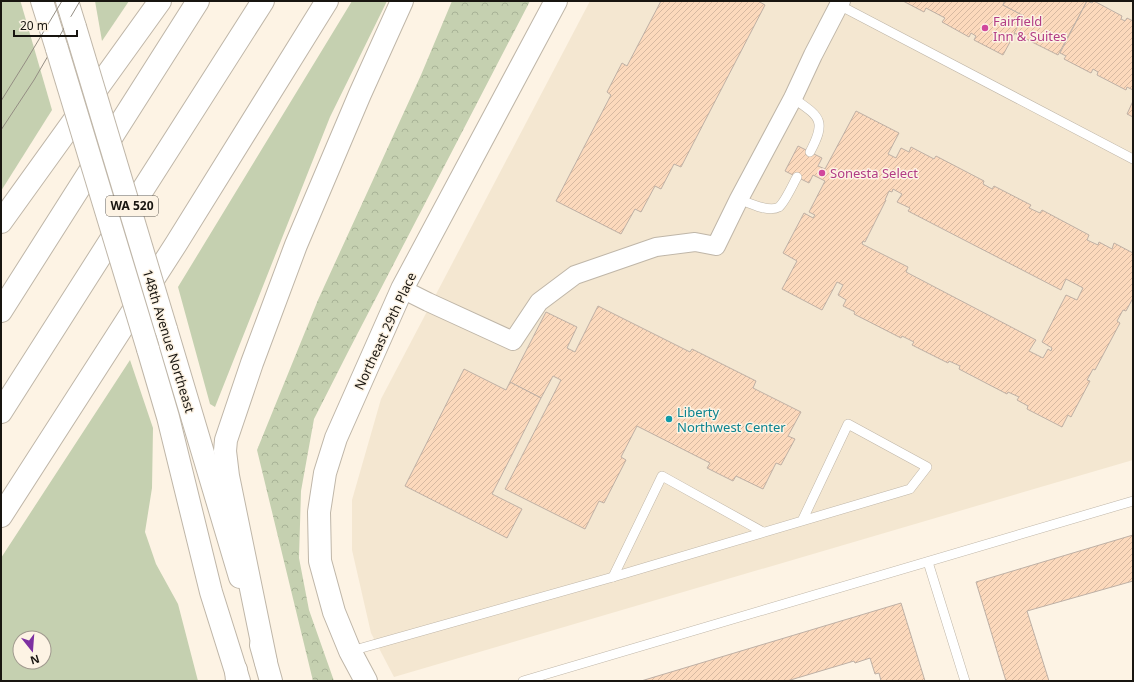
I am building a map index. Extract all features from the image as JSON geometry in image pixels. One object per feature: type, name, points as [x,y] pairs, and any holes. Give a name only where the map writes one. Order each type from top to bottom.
[{"type":"main road","name":"148th Avenue Northeast","points":[[42,1],[168,417],[211,592],[237,678]]},
{"type":"main road","name":"148th Avenue Northeast","points":[[67,1],[269,672]]},
{"type":"main road","points":[[1,222],[160,1]]},
{"type":"main road","points":[[1,311],[198,1]]},
{"type":"main road","name":"WA 520","points":[[1,412],[264,1]]},
{"type":"main road","points":[[1,516],[176,244],[327,1]]},
{"type":"main road","points":[[269,672],[228,476],[225,451],[226,440],[252,363],[296,245],[360,94],[402,1]]},
{"type":"main road","name":"Northeast 29th Place","points":[[366,681],[350,652],[334,612],[320,561],[319,512],[325,473],[336,438],[402,289],[556,1]]},
{"type":"street","points":[[402,289],[513,341],[539,302],[575,275],[656,247],[696,242],[716,246],[739,199],[793,98],[840,3]]},
{"type":"lane","points":[[840,3],[1133,159]]},
{"type":"lane","points":[[793,98],[811,111],[819,121],[820,130],[810,152]]},
{"type":"lane","points":[[739,199],[757,206],[771,209],[779,207],[786,198],[797,177]]},
{"type":"lane","points":[[350,652],[613,577],[763,532],[802,521],[910,489],[927,467],[848,424],[802,521]]},
{"type":"lane","points":[[613,577],[662,476],[763,532]]},
{"type":"lane","points":[[523,681],[1133,501]]},
{"type":"lane","points":[[928,562],[965,681]]},
{"type":"shaded area","points":[[590,1],[1133,1],[1133,460],[394,677],[371,633],[352,550],[352,500],[381,399]]},
{"type":"green space","points":[[1,1],[20,1],[21,3],[52,110],[1,191]]},
{"type":"green space","points":[[95,1],[129,1],[102,41]]},
{"type":"green space","points":[[352,1],[387,1],[330,117],[215,407],[210,404],[178,287]]},
{"type":"green space","points":[[452,1],[530,1],[314,419],[301,491],[299,558],[309,610],[334,681],[313,681],[257,450],[318,300],[421,75]]},
{"type":"green space","points":[[130,360],[153,428],[152,488],[145,532],[156,564],[178,604],[198,681],[1,681],[1,558]]},
{"type":"building","points":[[661,1],[758,1],[765,5],[681,167],[674,164],[661,189],[655,186],[641,212],[635,209],[621,234],[556,201],[611,95],[607,92],[622,63],[627,66]]},
{"type":"building","name":"Fairfield Inn & Suites","points":[[903,1],[1005,1],[1003,5],[1024,16],[1003,55],[974,40],[976,36],[971,33],[969,37],[942,22],[945,18],[926,8],[924,12]]},
{"type":"building","points":[[1005,1],[1087,1],[1058,55],[1014,33],[1024,16],[1003,5]]},
{"type":"building","points":[[1087,1],[1092,3],[1094,1],[1122,16],[1121,19],[1125,21],[1127,18],[1133,21],[1133,90],[1127,87],[1126,90],[1097,75],[1098,72],[1093,69],[1091,73],[1064,59],[1066,56],[1060,53]]},
{"type":"building","points":[[1133,101],[1133,117],[1127,114]]},
{"type":"building","points":[[856,111],[899,133],[888,154],[896,158],[901,148],[909,152],[911,147],[934,159],[936,156],[984,181],[983,184],[992,189],[994,186],[1031,205],[1029,208],[1040,213],[1042,210],[1089,235],[1087,240],[1098,245],[1099,242],[1112,249],[1114,243],[1133,253],[1133,298],[1126,311],[1123,310],[1117,321],[1120,323],[1095,370],[1093,369],[1087,380],[1090,381],[1071,417],[1068,415],[1062,427],[1027,409],[1028,406],[1017,400],[1019,397],[1008,392],[1007,394],[959,369],[960,366],[949,361],[948,363],[912,345],[914,342],[902,336],[901,338],[854,314],[855,312],[843,306],[846,300],[838,295],[843,285],[837,282],[822,310],[782,289],[797,261],[783,253],[804,213],[813,218],[815,215],[809,212],[825,181],[813,175],[809,183],[785,171],[798,146],[822,158],[818,166],[825,169]],"holes":[[[893,189],[902,194],[897,202],[910,208],[908,211],[1061,290],[1066,279],[1083,288],[1077,300],[1066,295],[1042,342],[1052,348],[1051,351],[1048,349],[1043,358],[1029,351],[1036,340],[906,272],[908,267],[862,244],[863,241],[865,242],[889,191],[892,192]]]},
{"type":"building","name":"Liberty Northwest Center","points":[[598,306],[690,352],[692,349],[756,381],[753,388],[801,412],[788,436],[795,439],[781,465],[776,463],[763,489],[736,476],[733,481],[707,468],[710,463],[637,426],[621,457],[626,460],[604,503],[599,501],[585,529],[505,489],[561,380],[553,376],[541,398],[510,382],[546,312],[577,327],[567,348],[575,352]]},
{"type":"building","points":[[464,369],[506,390],[510,382],[541,398],[492,494],[522,509],[507,538],[405,486]]},
{"type":"building","points":[[1133,535],[1133,581],[1027,611],[1049,681],[1006,681],[976,582]]},
{"type":"building","points":[[901,603],[925,681],[881,681],[879,673],[875,674],[870,658],[855,663],[854,661],[787,681],[641,681]]},
{"type":"tram line","points":[[1,101],[62,1]]},
{"type":"tram line","points":[[1,130],[34,80],[80,1]]},
{"type":"place","name":"Fairfield Inn & Suites","points":[[985,28]]},
{"type":"place","name":"Sonesta Select","points":[[822,173]]},
{"type":"place","name":"Liberty Northwest Center","points":[[669,419]]}]
